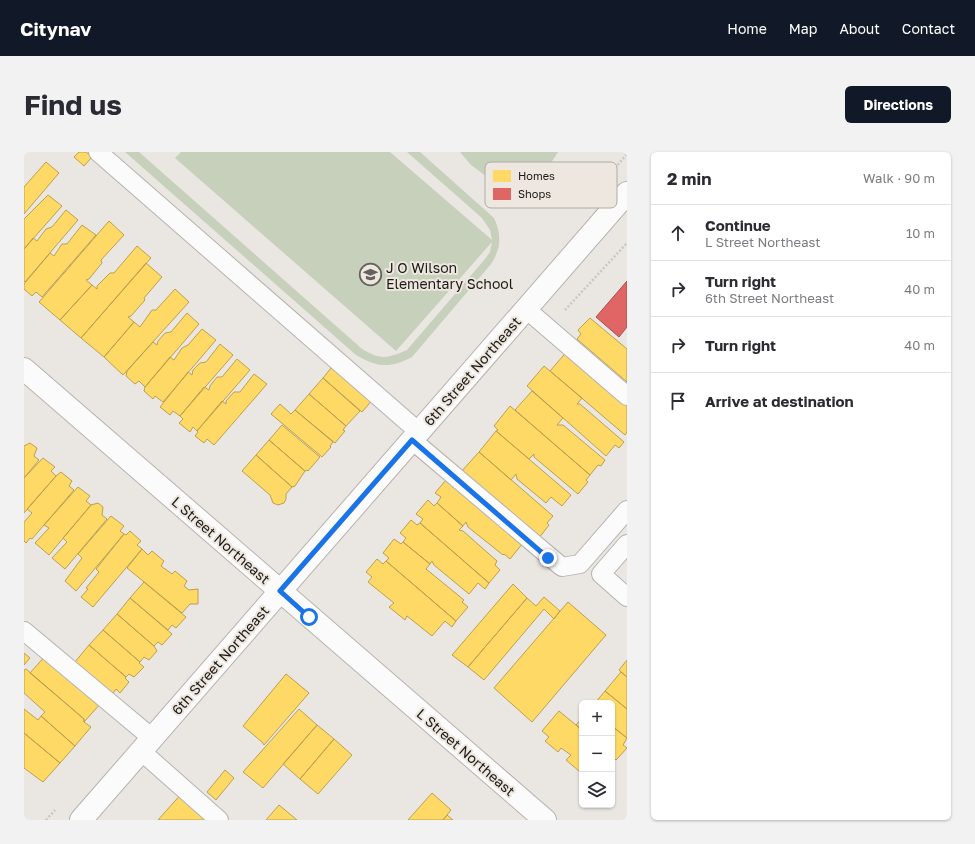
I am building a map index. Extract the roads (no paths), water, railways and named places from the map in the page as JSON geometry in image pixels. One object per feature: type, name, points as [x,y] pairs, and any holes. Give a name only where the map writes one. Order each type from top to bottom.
[{"type":"street","name":"6th Street Northeast","points":[[617,204],[627,193]]},
{"type":"street","name":"6th Street Northeast","points":[[80,820],[614,208]]},
{"type":"street","name":"L Street Northeast","points":[[24,369],[545,820]]},
{"type":"lane","points":[[98,152],[562,567],[580,564],[627,510]]},
{"type":"lane","points":[[526,309],[627,396]]},
{"type":"lane","points":[[627,544],[601,574],[627,597]]},
{"type":"lane","points":[[24,631],[146,745],[219,820]]},
{"type":"place","name":"J O Wilson Elementary School","points":[[370,275]]}]
